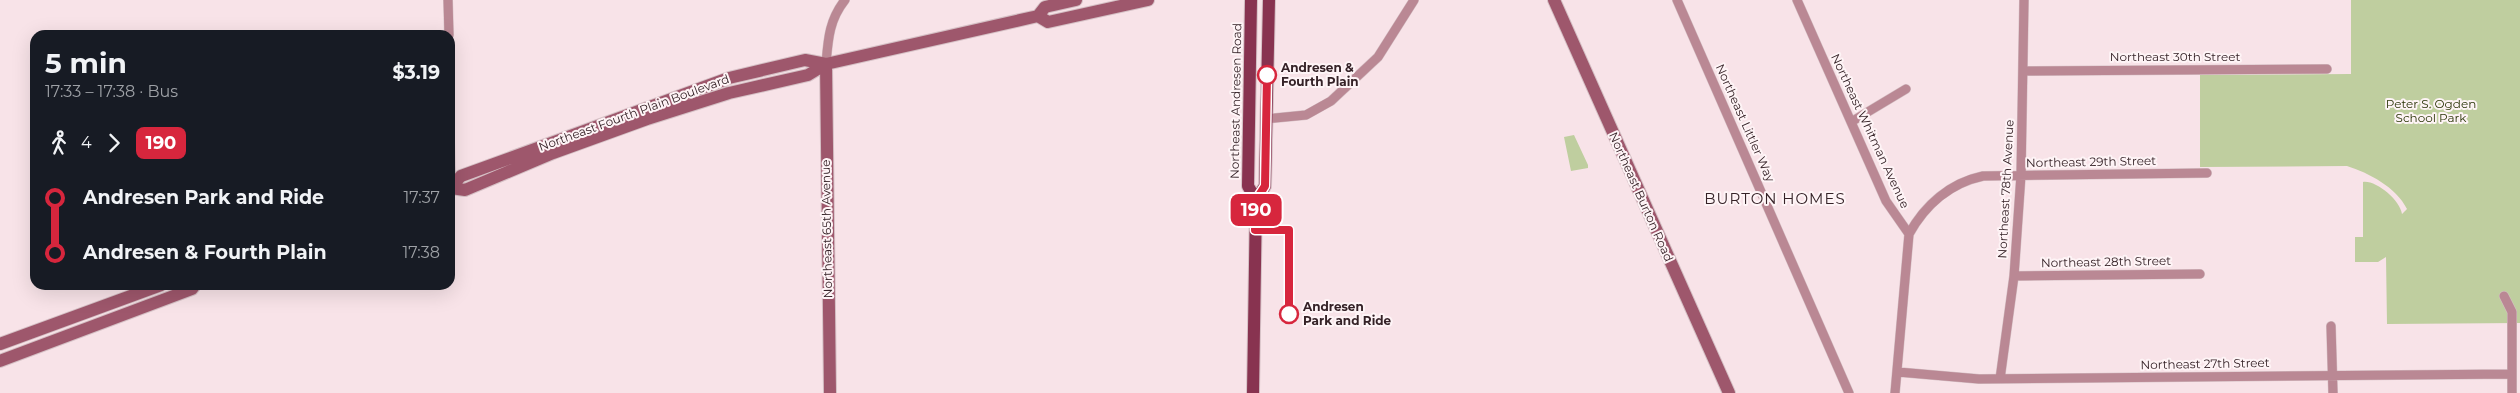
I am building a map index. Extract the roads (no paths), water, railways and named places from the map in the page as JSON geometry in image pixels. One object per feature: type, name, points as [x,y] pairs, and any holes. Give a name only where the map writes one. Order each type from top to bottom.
[{"type":"main road","name":"Northeast Fourth Plain Boulevard","points":[[455,183],[461,176],[722,80],[805,60],[826,64],[1038,16],[1045,7],[1076,0]]},
{"type":"main road","name":"Northeast Fourth Plain Boulevard","points":[[1038,16],[1048,22],[1148,0]]},
{"type":"main road","name":"Northeast Andresen Road","points":[[1251,0],[1248,186],[1256,200],[1253,393]]},
{"type":"main road","points":[[1256,200],[1265,186],[1269,0]]},
{"type":"main road","name":"Northeast Burton Road","points":[[1554,0],[1729,393]]},
{"type":"main road","name":"Northeast 65th Avenue","points":[[826,64],[830,393]]},
{"type":"main road","points":[[1250,81],[1258,93],[1258,116],[1266,119]]},
{"type":"main road","points":[[1249,132],[1257,136],[1257,174],[1265,186]]},
{"type":"main road","points":[[0,344],[147,290]]},
{"type":"main road","points":[[0,361],[192,290]]},
{"type":"street","points":[[448,0],[449,30]]},
{"type":"street","points":[[826,64],[829,32],[835,15],[845,0]]},
{"type":"street","points":[[1266,119],[1306,115],[1331,101],[1378,57],[1414,0]]},
{"type":"street","name":"Northeast Littler Way","points":[[1677,0],[1849,393]]},
{"type":"street","name":"Northeast Whitman Avenue","points":[[1797,0],[1886,200],[1909,234]]},
{"type":"street","name":"Northeast 78th Avenue","points":[[2000,379],[2014,276],[2021,175],[2024,0]]},
{"type":"street","name":"Northeast 30th Street","points":[[2024,71],[2327,69]]},
{"type":"street","points":[[1851,122],[1906,89]]},
{"type":"street","name":"Northeast 29th Street","points":[[1909,234],[1917,219],[1940,195],[1960,182],[1983,176],[2206,173]]},
{"type":"street","points":[[1895,393],[1909,234]]},
{"type":"street","name":"Northeast 28th Street","points":[[2014,276],[2200,274]]},
{"type":"street","points":[[2504,296],[2512,312],[2512,393]]},
{"type":"street","points":[[2331,326],[2333,393]]},
{"type":"street","name":"Northeast 27th Street","points":[[1898,372],[1979,379],[2512,374]]},
{"type":"place","name":"Andresen & Fourth Plain","points":[[1267,75]]},
{"type":"place","name":"Andresen Park and Ride","points":[[1289,314]]},
{"type":"district","name":"BURTON HOMES","points":[[1775,199]]},
{"type":"park label","name":"Peter S. Ogden School Park","points":[[2431,111]]}]
